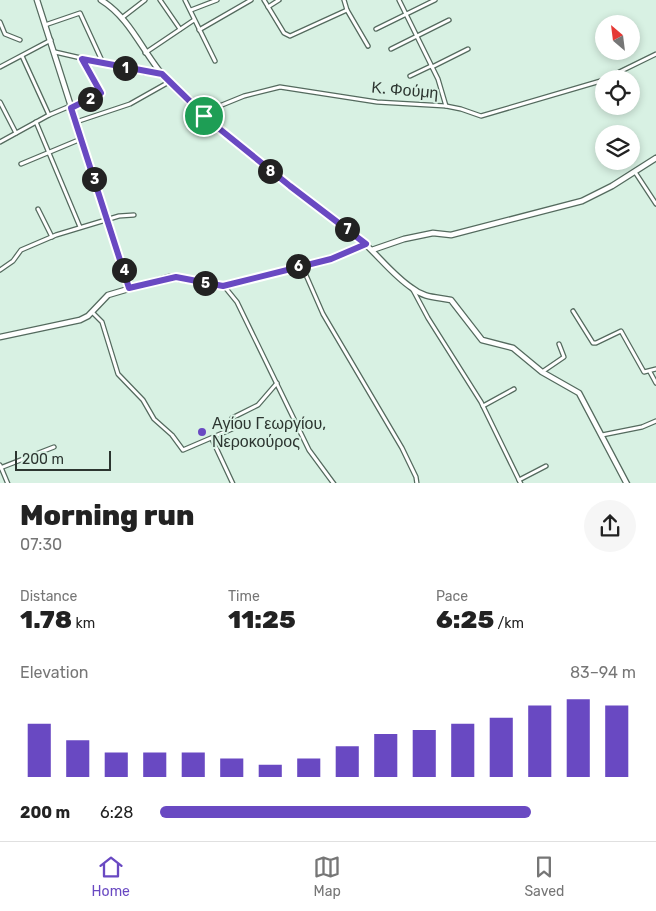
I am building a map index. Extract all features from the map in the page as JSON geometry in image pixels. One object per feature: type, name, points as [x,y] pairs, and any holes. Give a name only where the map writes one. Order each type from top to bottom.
[{"type":"main road","points":[[37,0],[129,288]]},
{"type":"main road","points":[[101,0],[123,17],[145,53],[162,74],[204,116],[290,186],[366,244],[412,288],[426,296],[451,300],[482,340],[513,348],[542,372],[579,393],[626,483]]},
{"type":"main road","points":[[372,250],[432,233],[448,235],[470,231],[582,201],[635,172],[656,158]]},
{"type":"main road","points":[[0,337],[76,321],[92,312],[106,297],[129,288],[176,277],[223,286],[331,259],[366,244]]},
{"type":"street","points":[[123,17],[145,0]]},
{"type":"street","points":[[160,0],[180,29]]},
{"type":"street","points":[[184,0],[215,61]]},
{"type":"street","points":[[190,10],[217,0]]},
{"type":"street","points":[[240,0],[243,5]]},
{"type":"street","points":[[199,30],[251,0]]},
{"type":"street","points":[[264,0],[287,36],[307,30],[347,10]]},
{"type":"street","points":[[268,7],[279,0]]},
{"type":"street","points":[[344,0],[347,10],[368,46]]},
{"type":"street","points":[[399,0],[432,66],[446,106]]},
{"type":"street","points":[[376,29],[435,0]]},
{"type":"street","points":[[45,25],[80,13],[103,64]]},
{"type":"street","points":[[145,53],[194,20]]},
{"type":"street","points":[[391,49],[449,20]]},
{"type":"street","points":[[0,22],[5,34],[20,40]]},
{"type":"street","points":[[0,68],[51,40]]},
{"type":"street","points":[[410,76],[468,49]]},
{"type":"street","points":[[54,52],[103,64],[162,74]]},
{"type":"street","name":"Κ. Φούμη","points":[[623,70],[656,54]]},
{"type":"street","points":[[22,56],[49,115]]},
{"type":"street","points":[[0,142],[49,115],[71,108],[101,93],[82,59]]},
{"type":"street","points":[[75,123],[130,104],[169,82]]},
{"type":"street","name":"Κ. Φούμη","points":[[204,116],[217,107],[244,96],[280,87],[377,102],[446,106],[481,116],[595,82]]},
{"type":"street","points":[[0,102],[16,133]]},
{"type":"street","points":[[36,122],[80,227]]},
{"type":"street","points":[[21,164],[80,139]]},
{"type":"street","points":[[635,172],[656,204]]},
{"type":"street","points":[[38,209],[53,236]]},
{"type":"street","points":[[0,270],[13,261],[21,250],[53,236],[108,219],[134,215]]},
{"type":"street","points":[[302,265],[323,314],[402,448],[416,477],[417,483]]},
{"type":"street","points":[[223,286],[237,302],[314,459],[333,483]]},
{"type":"street","points":[[412,288],[483,406],[520,482],[546,466]]},
{"type":"street","points":[[573,311],[594,343],[622,332],[644,372],[656,369]]},
{"type":"street","points":[[92,312],[101,320],[118,374],[141,397],[154,419],[172,435],[181,448],[186,450],[232,429],[232,418],[258,404],[277,383]]},
{"type":"street","points":[[542,372],[564,358],[559,344]]},
{"type":"street","points":[[650,372],[656,383]]},
{"type":"street","points":[[483,406],[514,389]]},
{"type":"street","points":[[602,435],[642,427],[656,421]]},
{"type":"street","points":[[212,438],[233,483]]},
{"type":"street","points":[[8,483],[0,467],[54,447]]},
{"type":"place","name":"Αγίου Γεωργίου, Νεροκούρος","points":[[202,432]]},
{"type":"route","points":[[82,59],[146,73],[162,74],[204,116],[290,186],[366,244],[331,259],[252,277],[223,286],[168,277],[129,288],[71,108],[101,93],[82,59]]}]
